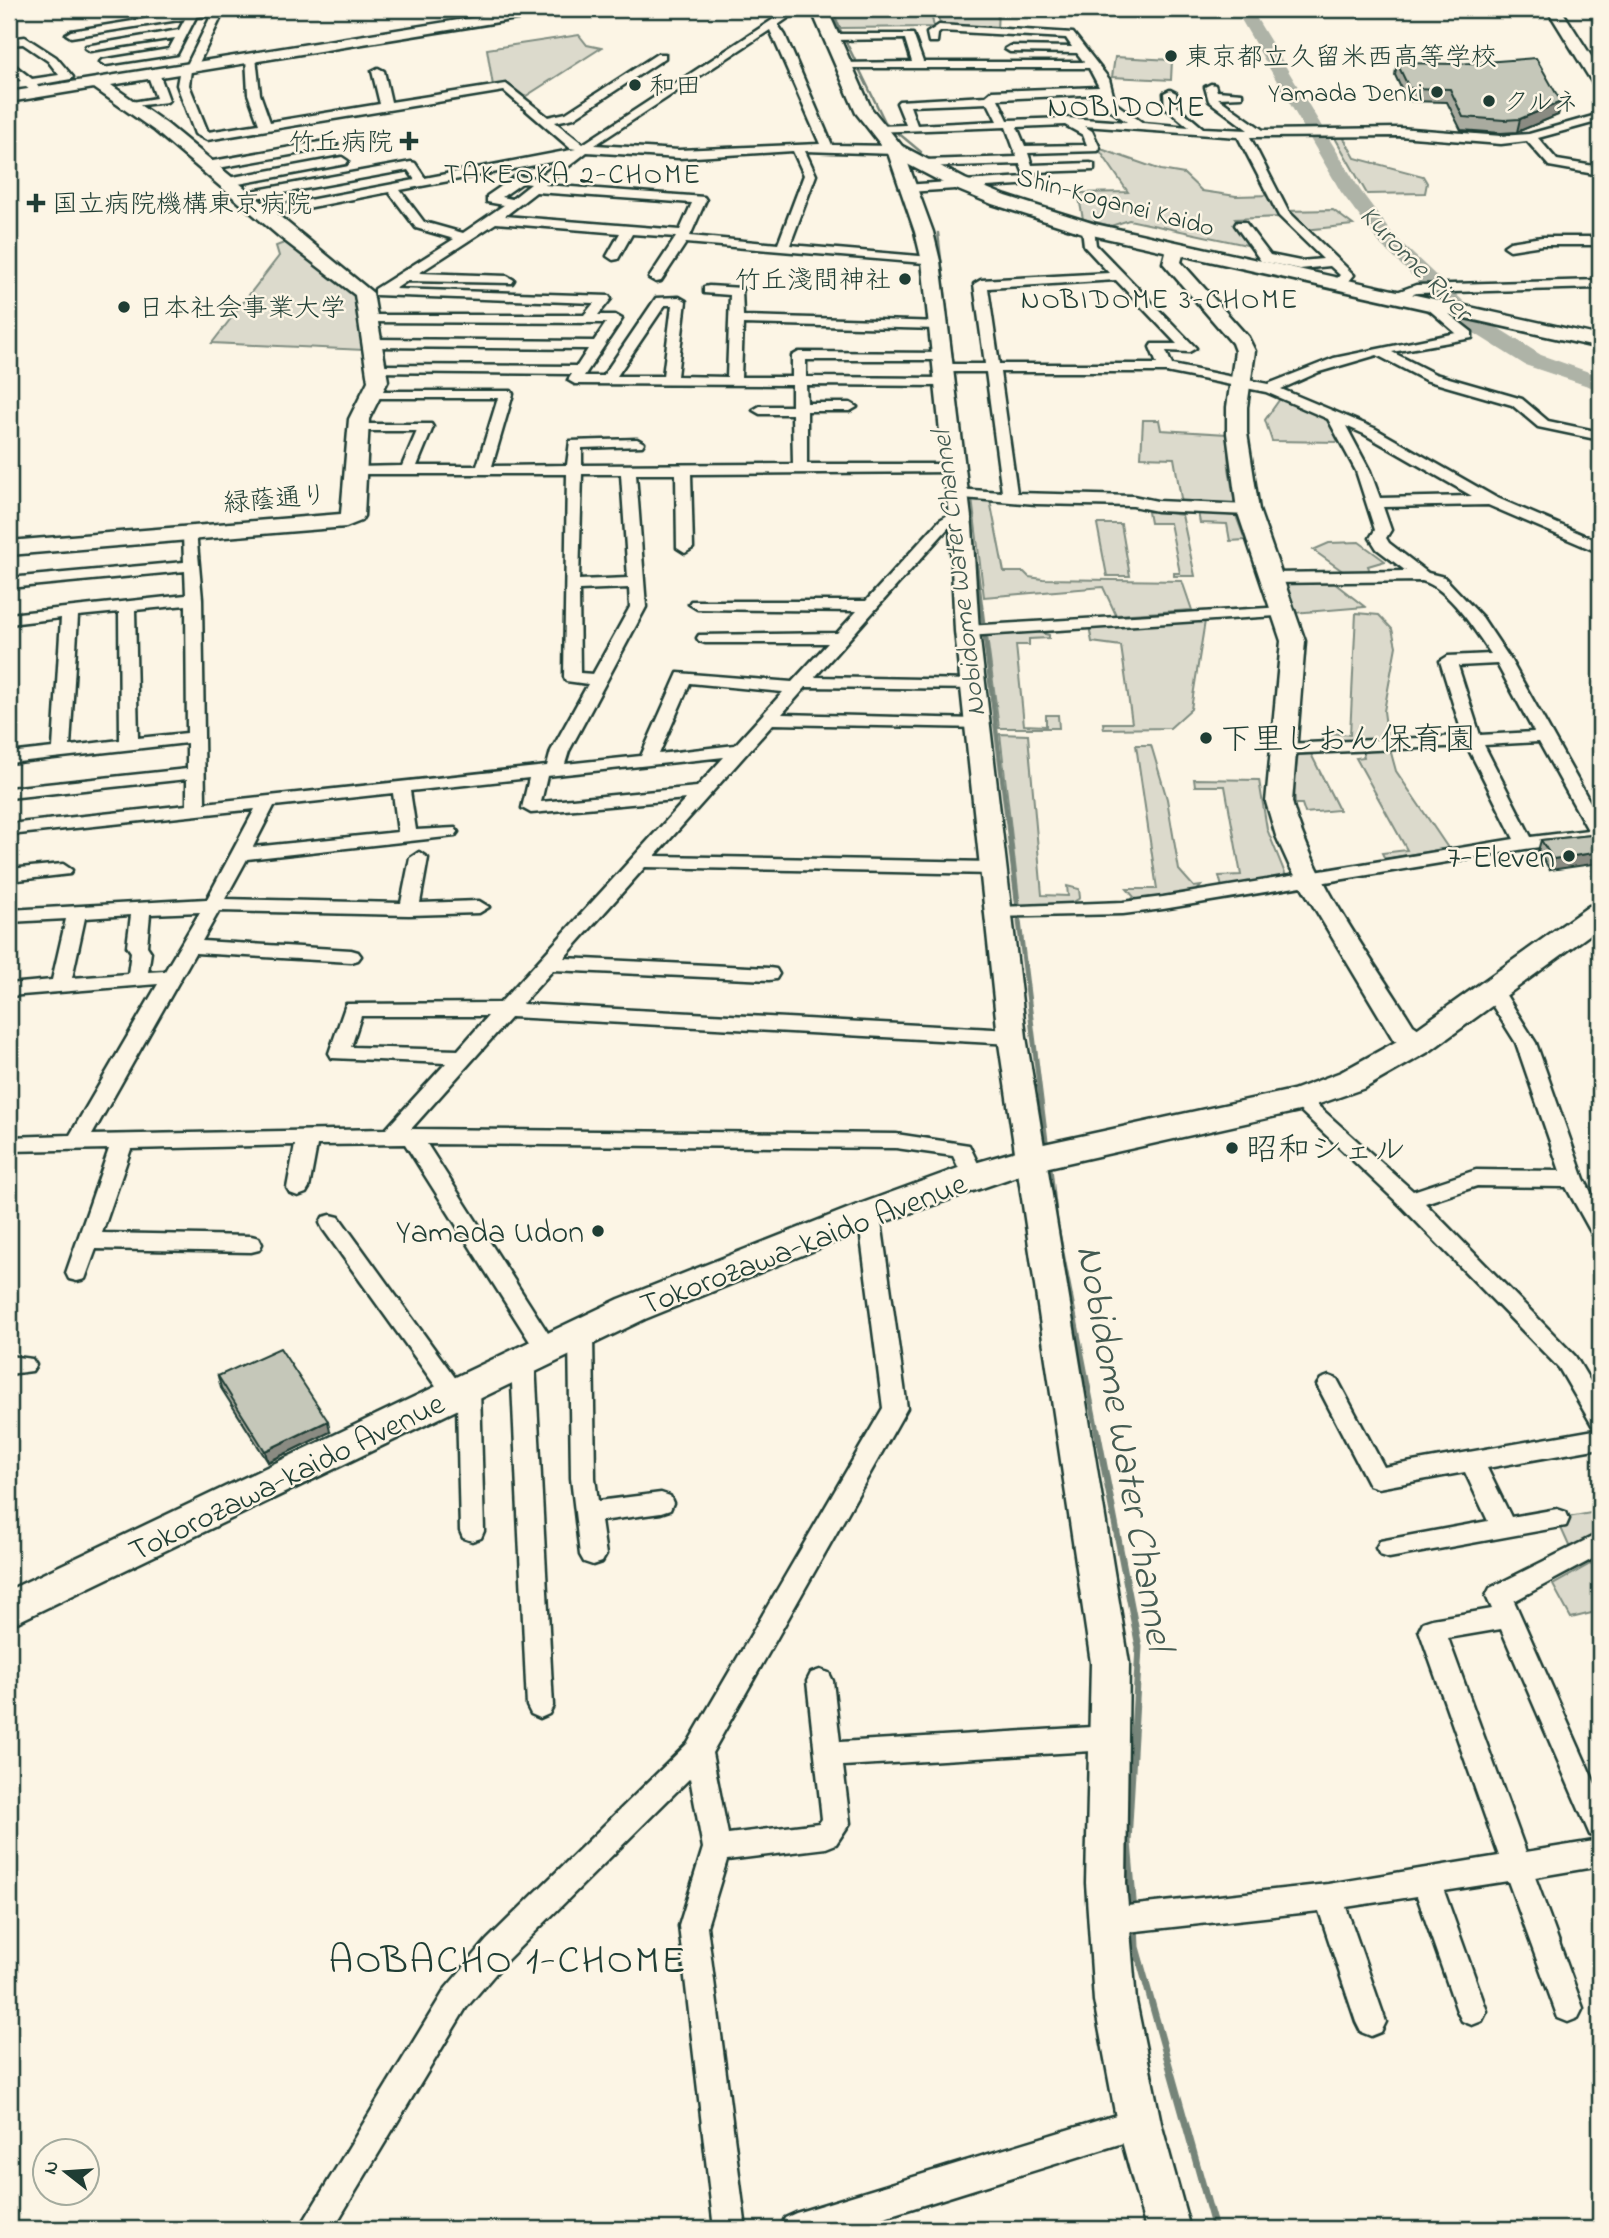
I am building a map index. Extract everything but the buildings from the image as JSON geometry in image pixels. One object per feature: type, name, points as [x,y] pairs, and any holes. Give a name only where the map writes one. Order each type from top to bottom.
[{"type":"main road","points":[[819,9],[839,37],[852,65],[862,109],[890,135]]},
{"type":"main road","name":"Shin-Koganei Kaido","points":[[890,135],[924,164],[962,185],[1028,211],[1088,229],[1393,296],[1435,297],[1490,317],[1600,342]]},
{"type":"main road","name":"Tokorozawa-kaido Avenue","points":[[9,1609],[632,1310],[869,1214],[973,1176],[1030,1159],[1299,1100],[1353,1080],[1391,1061],[1600,913]]},
{"type":"street","points":[[9,86],[32,88],[95,82],[554,9]]},
{"type":"street","points":[[372,293],[407,277],[494,219],[606,131],[796,9]]},
{"type":"street","points":[[1554,9],[1597,73]]},
{"type":"street","points":[[122,78],[66,30],[220,10]]},
{"type":"street","points":[[220,10],[189,67],[183,85],[201,134],[323,122]]},
{"type":"street","points":[[106,62],[173,52],[192,15]]},
{"type":"street","points":[[933,40],[932,33],[938,23],[1007,33],[1069,35],[1103,79],[1110,105],[1139,126]]},
{"type":"street","points":[[772,25],[780,35],[828,148]]},
{"type":"street","points":[[90,48],[183,33]]},
{"type":"street","points":[[1007,33],[1016,79]]},
{"type":"street","points":[[839,37],[909,36],[924,68]]},
{"type":"street","points":[[9,42],[25,40],[52,59],[67,77],[9,97]]},
{"type":"street","points":[[1010,49],[1079,50]]},
{"type":"street","points":[[544,121],[570,116],[661,56]]},
{"type":"street","points":[[251,57],[254,94],[265,126]]},
{"type":"street","points":[[9,64],[32,88]]},
{"type":"street","points":[[852,65],[924,68],[972,76],[1016,79],[1066,91],[1107,90]]},
{"type":"street","points":[[913,129],[903,103],[992,97],[1016,79],[1091,65]]},
{"type":"street","points":[[378,71],[386,106]]},
{"type":"street","points":[[130,105],[163,100],[153,73]]},
{"type":"street","points":[[908,188],[1032,180],[990,88],[972,76]]},
{"type":"street","points":[[1061,79],[1066,91]]},
{"type":"street","points":[[95,82],[130,105],[228,182],[261,213],[372,293],[604,299],[588,319]]},
{"type":"street","points":[[206,166],[230,152],[323,122],[386,106],[506,87],[582,150]]},
{"type":"street","points":[[1238,95],[1212,91],[1213,99],[1262,135]]},
{"type":"street","points":[[1170,93],[1171,107],[1197,127],[1197,131]]},
{"type":"street","points":[[948,101],[957,127]]},
{"type":"street","points":[[1101,109],[1115,108]]},
{"type":"street","points":[[261,213],[582,150],[679,154],[797,147],[828,148],[913,129],[1067,121],[1262,135],[1399,132],[1501,140],[1530,137],[1600,117]]},
{"type":"street","points":[[924,164],[1023,160],[1094,148],[1088,133],[1067,121]]},
{"type":"street","points":[[323,122],[331,144],[353,176]]},
{"type":"street","points":[[1242,134],[1283,213],[1347,275],[1339,284]]},
{"type":"street","points":[[890,135],[923,223],[947,368],[953,468],[962,499],[978,631],[974,685],[977,724],[1012,1037],[1110,1663],[1106,1883],[1116,1921],[1115,2001],[1139,2123],[1168,2229]]},
{"type":"street","points":[[1530,137],[1553,163],[1600,171]]},
{"type":"street","points":[[230,152],[331,144]]},
{"type":"street","points":[[783,247],[810,175],[797,147]]},
{"type":"street","points":[[1023,160],[1058,175],[1086,168],[1094,185]]},
{"type":"street","points":[[228,182],[342,161]]},
{"type":"street","points":[[245,196],[411,166],[422,182]]},
{"type":"street","points":[[520,179],[536,185],[698,206],[491,198],[520,179]]},
{"type":"street","points":[[330,180],[343,197]]},
{"type":"street","points":[[392,188],[420,225],[465,238]]},
{"type":"street","points":[[656,278],[683,236],[698,206]]},
{"type":"street","points":[[494,219],[931,261]]},
{"type":"street","points":[[1241,225],[1266,258],[1300,265],[1333,262]]},
{"type":"street","points":[[1088,229],[1090,246],[1189,348],[1157,347],[1166,368]]},
{"type":"street","points":[[613,256],[628,230]]},
{"type":"street","points":[[1510,246],[1542,241],[1600,240]]},
{"type":"street","points":[[1176,248],[1172,263],[1241,341],[1245,351],[1237,433],[1248,510],[1293,641],[1279,802],[1292,847],[1404,1032],[1419,1042]]},
{"type":"street","points":[[1010,497],[981,284],[1117,276]]},
{"type":"street","points":[[407,277],[507,280]]},
{"type":"street","points":[[1435,297],[1600,284]]},
{"type":"street","points":[[709,290],[737,291],[734,381]]},
{"type":"street","name":"緑蔭通り","points":[[9,548],[346,520],[353,516],[359,419],[378,382],[368,319],[372,293]]},
{"type":"street","points":[[1270,389],[1294,374],[1401,345],[1467,335],[1435,297]]},
{"type":"street","points":[[607,380],[661,300],[679,301],[669,381]]},
{"type":"street","points":[[368,319],[615,319],[575,380],[799,381],[947,368]]},
{"type":"street","points":[[738,320],[938,325]]},
{"type":"street","points":[[372,343],[599,345]]},
{"type":"street","points":[[1381,352],[1430,377],[1517,402],[1543,424],[1600,436]]},
{"type":"street","points":[[800,468],[799,356],[947,368],[1166,368],[1270,389],[1369,431],[1490,500],[1600,548]]},
{"type":"street","points":[[376,369],[581,370]]},
{"type":"street","points":[[373,394],[506,394],[484,469]]},
{"type":"street","points":[[760,410],[850,407]]},
{"type":"street","points":[[1335,418],[1363,471],[1383,530],[1378,538],[1383,547],[1422,576]]},
{"type":"street","points":[[358,428],[426,427],[408,471]]},
{"type":"street","points":[[599,680],[572,677],[571,585],[575,444],[636,443]]},
{"type":"street","points":[[355,471],[953,468]]},
{"type":"street","points":[[683,469],[685,548]]},
{"type":"street","points":[[628,470],[638,607],[547,771],[531,807],[702,792]]},
{"type":"street","points":[[962,499],[1010,497],[1133,501],[1157,506],[1248,510]]},
{"type":"street","points":[[402,1137],[463,1057],[504,1010],[945,523],[962,499]]},
{"type":"street","points":[[1374,503],[1490,500]]},
{"type":"street","points":[[191,534],[196,810]]},
{"type":"street","points":[[9,583],[192,566]]},
{"type":"street","points":[[998,913],[1123,908],[1310,880],[1525,843],[1600,834],[1502,659],[1476,620],[1438,580],[1422,576],[1273,578]]},
{"type":"street","points":[[571,585],[637,583]]},
{"type":"street","points":[[9,619],[194,600]]},
{"type":"street","points":[[697,604],[870,606]]},
{"type":"street","points":[[127,607],[129,744]]},
{"type":"street","points":[[61,752],[70,612]]},
{"type":"street","points":[[978,631],[1284,612]]},
{"type":"street","points":[[705,638],[841,638]]},
{"type":"street","points":[[1502,659],[1448,661],[1473,740],[1525,843]]},
{"type":"street","points":[[647,761],[684,677],[799,685],[974,685]]},
{"type":"street","points":[[768,719],[977,724]]},
{"type":"street","points":[[1284,749],[1545,736]]},
{"type":"street","points":[[9,758],[194,737]]},
{"type":"street","points":[[9,830],[740,750]]},
{"type":"street","points":[[9,793],[194,773]]},
{"type":"street","points":[[401,788],[408,836]]},
{"type":"street","points":[[77,1142],[213,905],[267,803]]},
{"type":"street","points":[[240,854],[449,832]]},
{"type":"street","points":[[409,909],[419,858]]},
{"type":"street","points":[[639,861],[993,868]]},
{"type":"street","points":[[9,875],[62,870]]},
{"type":"street","points":[[9,916],[213,905],[409,909],[479,907]]},
{"type":"street","points":[[137,980],[141,952],[137,946],[141,909]]},
{"type":"street","points":[[61,986],[77,912]]},
{"type":"street","points":[[189,946],[351,956]]},
{"type":"street","points":[[547,963],[769,974]]},
{"type":"street","points":[[9,990],[171,977]]},
{"type":"street","points":[[1492,989],[1526,1042],[1573,1179],[1600,1228]]},
{"type":"street","points":[[463,1057],[339,1053],[353,1009],[504,1010],[1012,1037]]},
{"type":"street","points":[[1299,1100],[1409,1200],[1567,1362],[1600,1418]]},
{"type":"street","points":[[9,1144],[402,1137],[896,1141],[961,1150],[973,1176]]},
{"type":"street","points":[[402,1137],[535,1357],[540,1706]]},
{"type":"street","points":[[298,1188],[307,1139]]},
{"type":"street","points":[[77,1273],[123,1141]]},
{"type":"street","points":[[1409,1200],[1476,1178],[1573,1179]]},
{"type":"street","points":[[315,2229],[456,1997],[515,1932],[698,1752],[895,1408],[869,1214]]},
{"type":"street","points":[[331,1223],[462,1392],[472,1531]]},
{"type":"street","points":[[88,1241],[251,1244]]},
{"type":"street","points":[[581,1334],[583,1478],[593,1555]]},
{"type":"street","points":[[1329,1385],[1378,1478],[1600,1439]]},
{"type":"street","points":[[1472,1462],[1504,1527]]},
{"type":"street","points":[[587,1513],[661,1503]]},
{"type":"street","points":[[1389,1548],[1557,1519]]},
{"type":"street","points":[[1600,1543],[1499,1596],[1600,1826]]},
{"type":"street","points":[[1508,1616],[1432,1630],[1519,1866],[1567,2008]]},
{"type":"street","points":[[717,1848],[826,1835],[836,1823],[820,1681]]},
{"type":"street","points":[[828,1755],[1109,1738]]},
{"type":"street","points":[[698,1752],[717,1848],[693,1926],[730,2229]]},
{"type":"street","points":[[1116,1921],[1328,1897],[1600,1853]]},
{"type":"street","points":[[1426,1881],[1472,2011]]},
{"type":"street","points":[[1328,1897],[1371,2022]]},
{"type":"street","points":[[796,2229],[1139,2123]]},
{"type":"shaded area","points":[[832,9],[930,9],[934,27],[840,28]]},
{"type":"shaded area","points":[[935,9],[998,9],[997,31],[941,26]]},
{"type":"shaded area","points":[[579,35],[587,45],[601,48],[523,98],[508,84],[493,86],[487,49]]},
{"type":"shaded area","points":[[1115,57],[1172,60],[1171,80],[1112,77]]},
{"type":"shaded area","points":[[1342,135],[1355,158],[1423,176],[1427,183],[1425,193],[1367,194],[1334,136]]},
{"type":"shaded area","points":[[1098,148],[1161,170],[1184,174],[1202,191],[1236,196],[1271,195],[1281,217],[1235,219],[1256,247],[1129,220],[1111,226],[1083,219],[1078,193],[1128,192]]},
{"type":"shaded area","points":[[1333,210],[1353,225],[1304,230],[1286,211]]},
{"type":"shaded area","points":[[287,242],[358,296],[364,350],[212,343],[279,256],[276,246]]},
{"type":"shaded area","points":[[1282,396],[1331,420],[1340,442],[1272,441],[1265,420]]},
{"type":"shaded area","points":[[1143,420],[1159,420],[1161,430],[1227,434],[1235,505],[1182,504],[1174,458],[1141,457]]},
{"type":"shaded area","points":[[972,498],[990,500],[1004,572],[1024,572],[1029,577],[1043,579],[1182,581],[1192,610],[1116,615],[1103,587],[984,597]]},
{"type":"shaded area","points":[[1148,512],[1182,515],[1195,576],[1174,576],[1174,573],[1180,573],[1170,523],[1150,523]]},
{"type":"shaded area","points":[[1198,512],[1236,516],[1245,540],[1230,541],[1227,524],[1200,523]]},
{"type":"shaded area","points":[[1097,524],[1121,524],[1130,576],[1107,576]]},
{"type":"shaded area","points":[[1359,542],[1385,561],[1368,566],[1370,572],[1344,572],[1313,550],[1329,543]]},
{"type":"shaded area","points":[[1329,579],[1365,607],[1294,613],[1284,586],[1288,582]]},
{"type":"shaded area","points":[[1356,613],[1379,615],[1392,629],[1396,646],[1384,711],[1388,742],[1322,742],[1322,732],[1350,735]]},
{"type":"shaded area","points":[[1205,621],[1191,709],[1170,728],[1104,729],[1103,723],[1132,723],[1121,646],[1092,642],[1089,626]]},
{"type":"shaded area","points":[[1037,632],[1049,635],[1049,638],[1029,639],[1029,645],[1016,645],[1024,725],[1046,726],[1046,715],[1058,715],[1059,728],[999,728],[987,636]]},
{"type":"shaded area","points":[[1000,734],[1028,735],[1042,895],[1068,896],[1067,886],[1079,889],[1080,898],[1070,904],[1020,907]]},
{"type":"shaded area","points":[[1136,745],[1151,745],[1167,799],[1179,870],[1194,887],[1201,886],[1196,892],[1131,900],[1134,897],[1127,889],[1157,889]]},
{"type":"shaded area","points":[[1390,749],[1396,771],[1448,848],[1385,859],[1382,853],[1407,850],[1356,758],[1364,757],[1363,752]]},
{"type":"shaded area","points":[[1311,754],[1339,810],[1305,813],[1302,804],[1295,804],[1294,783],[1298,755]]},
{"type":"shaded area","points":[[1194,779],[1259,780],[1267,829],[1286,876],[1222,887],[1219,876],[1241,875],[1225,786],[1195,786]]},
{"type":"shaded area","points":[[1596,1512],[1600,1518],[1600,1543],[1574,1557],[1557,1519]]},
{"type":"shaded area","points":[[1600,1550],[1600,1611],[1571,1618],[1553,1585],[1590,1564]]},
{"type":"waterway","name":"Nobidome Water Channel","points":[[830,9],[885,122],[921,152]]},
{"type":"waterway","name":"Kurome River","points":[[1243,9],[1351,192],[1388,241],[1471,321],[1533,360],[1600,383]]},
{"type":"waterway","name":"Nobidome Water Channel","points":[[938,233],[952,354]]},
{"type":"waterway","name":"Nobidome Water Channel","points":[[951,352],[965,471]]},
{"type":"waterway","name":"Nobidome Water Channel","points":[[973,540],[1007,819]]},
{"type":"waterway","name":"Nobidome Water Channel","points":[[1007,817],[1018,909]]},
{"type":"waterway","name":"Nobidome Water Channel","points":[[1019,921],[1047,1149]]},
{"type":"waterway","name":"Nobidome Water Channel","points":[[1050,1168],[1056,1222],[1097,1431]]},
{"type":"waterway","name":"Nobidome Water Channel","points":[[1097,1430],[1139,1647],[1128,1842],[1134,1912]]},
{"type":"waterway","name":"Nobidome Water Channel","points":[[1135,1925],[1136,1947],[1215,2229]]},
{"type":"place","name":"東京都立久留米西高等学校","points":[[1171,56]]},
{"type":"place","name":"和田","points":[[635,85]]},
{"type":"place","name":"Yamada Denki","points":[[1437,92]]},
{"type":"place","name":"クルネ","points":[[1489,101]]},
{"type":"place","name":"竹丘病院","points":[[409,141]]},
{"type":"place","name":"国立病院機構東京病院","points":[[36,203]]},
{"type":"place","name":"竹丘淺間神社","points":[[905,279]]},
{"type":"place","name":"日本社会事業大学","points":[[124,307]]},
{"type":"place","name":"下里しおん保育園","points":[[1206,738]]},
{"type":"place","name":"7-Eleven","points":[[1569,856]]},
{"type":"place","name":"昭和シェル","points":[[1232,1148]]},
{"type":"place","name":"Yamada Udon","points":[[598,1231]]},
{"type":"district","name":"NOBIDOME","points":[[1127,106]]},
{"type":"district","name":"TAKEOKA 2-CHOME","points":[[573,173]]},
{"type":"district","name":"NOBIDOME 3-CHOME","points":[[1160,298]]},
{"type":"district","name":"AOBACHO 1-CHOME","points":[[508,1958]]}]
